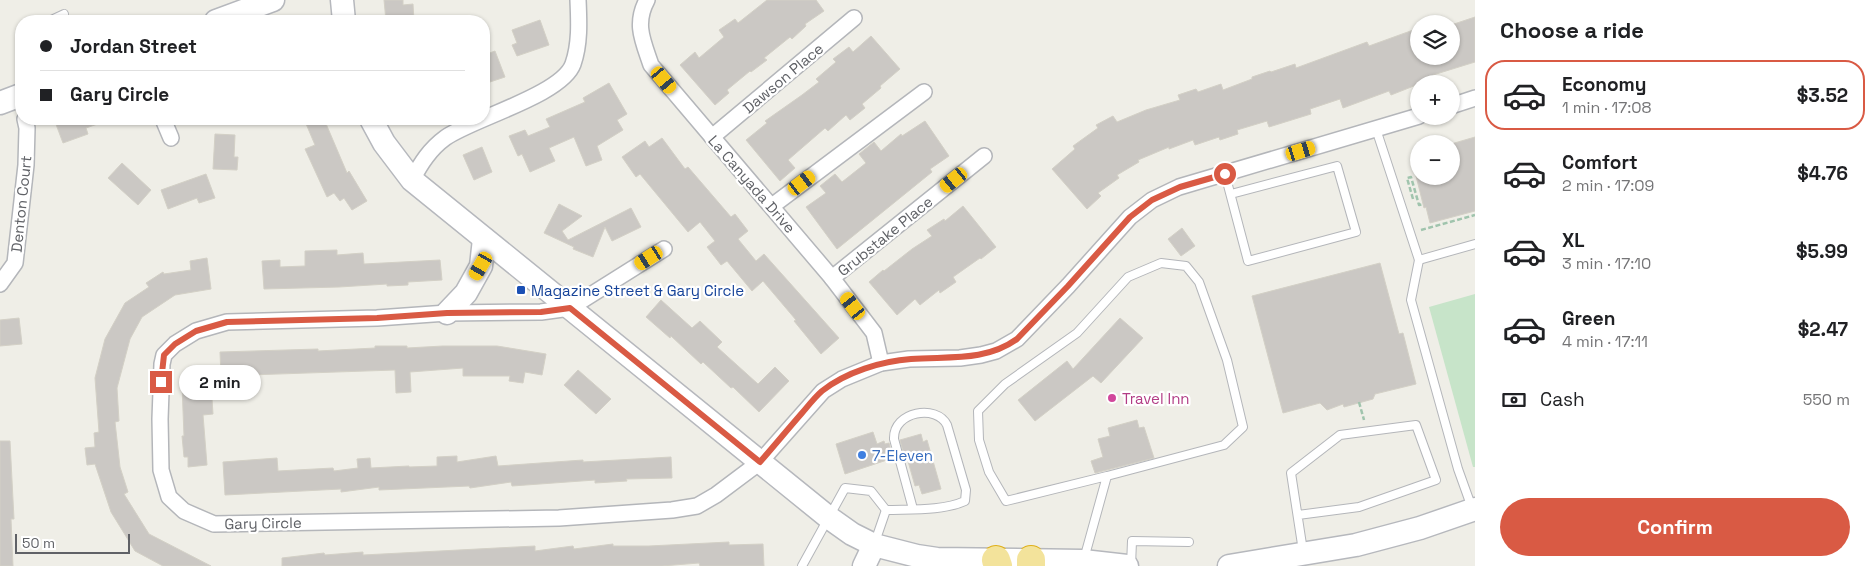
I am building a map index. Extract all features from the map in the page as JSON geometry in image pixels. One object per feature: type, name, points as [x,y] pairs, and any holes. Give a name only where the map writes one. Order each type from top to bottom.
[{"type":"street","points":[[232,15],[273,0]]},
{"type":"street","points":[[342,0],[343,15]]},
{"type":"street","points":[[490,117],[536,95],[562,78],[572,66],[579,36],[578,0]]},
{"type":"street","name":"La Canyada Drive","points":[[647,0],[641,12],[641,36],[652,65],[832,278],[874,333],[881,363]]},
{"type":"street","name":"Dawson Place","points":[[712,137],[854,18]]},
{"type":"street","points":[[772,206],[924,92]]},
{"type":"street","points":[[1460,103],[1475,98]]},
{"type":"street","name":"Gary Circle","points":[[570,308],[541,312],[447,313],[377,318],[227,322],[196,331],[175,344],[164,355],[162,364],[161,470],[169,497],[184,511],[214,524],[559,518],[672,510],[697,506],[723,491],[760,462],[823,390],[842,379],[881,363],[909,359],[960,358],[981,355],[1008,346],[1068,286],[1130,217],[1152,200],[1180,187],[1410,119]]},
{"type":"street","name":"Denton Court","points":[[0,284],[15,262],[26,166],[26,125]]},
{"type":"street","points":[[166,125],[171,138]]},
{"type":"street","points":[[374,125],[384,143],[412,180],[828,517],[852,534],[874,545],[917,556],[997,563],[1083,561],[1129,566]]},
{"type":"street","points":[[412,180],[432,148],[447,137],[472,125]]},
{"type":"street","name":"Grubstake Place","points":[[832,278],[984,156]]},
{"type":"street","points":[[447,313],[466,293],[481,266],[484,238]]},
{"type":"street","points":[[570,308],[664,249]]},
{"type":"street","points":[[1229,566],[1356,545],[1420,528],[1474,510]]},
{"type":"street","points":[[864,566],[874,545]]},
{"type":"lane","points":[[1376,129],[1419,260],[1411,300],[1458,469],[1474,510]]},
{"type":"lane","points":[[1225,174],[1248,260],[1356,232],[1337,166],[1231,194]]},
{"type":"lane","points":[[1419,260],[1475,244]]},
{"type":"lane","points":[[1161,263],[1186,266],[1199,282],[1228,360],[1243,427],[1224,445],[1107,476],[1006,501],[990,472],[979,440],[978,411],[1004,384],[1077,333],[1128,277],[1161,263]]},
{"type":"lane","points":[[886,510],[913,509],[954,506],[964,501],[966,490],[947,425],[943,419],[932,413],[903,418],[897,424],[894,432],[894,439],[913,509]]},
{"type":"lane","points":[[1298,516],[1359,507],[1436,480],[1416,424],[1340,435],[1291,473],[1304,554]]},
{"type":"lane","points":[[1083,561],[1107,476]]},
{"type":"lane","points":[[802,566],[845,488],[871,491],[886,510]]},
{"type":"lane","points":[[874,545],[886,510]]},
{"type":"lane","points":[[1129,566],[1132,541],[1189,542]]},
{"type":"path","points":[[1414,204],[1407,178],[1411,177],[1418,205],[1423,204]]},
{"type":"path","points":[[1419,222],[1421,231],[1475,215]]},
{"type":"path","points":[[1359,402],[1368,432]]},
{"type":"green space","points":[[1475,294],[1475,467],[1473,467],[1429,307]]},
{"type":"building","points":[[384,0],[403,0],[403,5],[413,4],[414,15],[385,15]]},
{"type":"building","points":[[767,0],[816,0],[824,11],[805,24],[806,26],[792,39],[790,37],[764,58],[767,60],[727,90],[729,93],[715,105],[680,65],[695,52],[699,58],[724,37],[719,30],[735,19],[738,23]]},
{"type":"building","points":[[1475,17],[1475,62],[1433,75],[1410,75],[1410,87],[1391,95],[1389,91],[1343,108],[1340,99],[1310,109],[1311,114],[1269,127],[1267,121],[1237,130],[1238,134],[1220,140],[1219,137],[1195,145],[1193,140],[1169,149],[1169,147],[1138,160],[1139,162],[1117,175],[1119,178],[1098,193],[1101,196],[1087,209],[1052,169],[1075,149],[1073,146],[1098,128],[1096,125],[1113,116],[1117,122],[1146,110],[1180,100],[1178,95],[1196,89],[1198,92],[1221,84],[1223,90],[1270,71],[1295,64],[1296,68],[1367,42],[1369,46],[1410,31],[1410,65],[1460,65],[1460,22]]},
{"type":"building","points":[[540,20],[549,45],[517,56],[512,45],[517,43],[512,30]]},
{"type":"building","points":[[871,36],[900,69],[862,104],[865,108],[850,120],[846,115],[828,131],[825,128],[788,160],[795,168],[780,181],[746,140],[767,123],[765,121],[819,82],[816,79],[836,62],[833,59],[849,47],[853,52]]},
{"type":"building","points":[[495,51],[505,77],[490,82],[490,53]]},
{"type":"building","points":[[609,83],[627,114],[617,120],[623,130],[597,146],[602,160],[586,166],[574,137],[549,148],[555,161],[530,172],[522,154],[518,156],[509,136],[525,130],[528,136],[550,127],[546,119],[585,102],[583,98]]},
{"type":"building","points":[[925,121],[949,156],[930,169],[932,172],[837,249],[806,207],[826,193],[820,186],[835,174],[842,182],[866,163],[859,154],[874,142],[881,151],[901,134],[902,136]]},
{"type":"building","points":[[56,125],[95,125],[86,128],[88,134],[63,143]]},
{"type":"building","points":[[307,125],[327,125],[347,173],[349,171],[367,201],[352,210],[344,198],[340,201],[334,193],[327,197],[305,149],[315,145]]},
{"type":"building","points":[[215,134],[235,135],[234,157],[238,157],[237,170],[213,169]]},
{"type":"building","points":[[1475,137],[1475,211],[1430,223],[1418,185],[1460,185],[1460,141]]},
{"type":"building","points":[[662,138],[685,169],[688,167],[731,217],[735,214],[748,231],[738,239],[756,261],[764,254],[839,338],[821,354],[794,321],[796,320],[763,281],[752,291],[727,261],[721,265],[707,247],[715,241],[700,222],[688,232],[640,174],[636,177],[622,157],[645,141],[649,147]]},
{"type":"building","points":[[482,147],[492,172],[474,180],[463,155]]},
{"type":"building","points":[[122,163],[151,190],[138,205],[108,178]]},
{"type":"building","points":[[206,174],[215,198],[199,203],[197,198],[168,209],[161,190]]},
{"type":"building","points":[[559,204],[582,216],[562,231],[568,240],[631,208],[641,227],[612,241],[605,227],[593,257],[573,249],[574,247],[544,233]]},
{"type":"building","points":[[963,206],[996,247],[953,277],[956,282],[940,293],[939,290],[920,305],[915,299],[897,315],[869,282],[932,236],[927,230],[944,219],[945,221]]},
{"type":"building","points":[[1182,228],[1195,246],[1181,256],[1168,239]]},
{"type":"building","points":[[337,250],[337,255],[363,253],[364,264],[440,260],[442,280],[408,282],[408,285],[387,286],[387,284],[264,289],[262,261],[280,260],[280,267],[305,266],[305,251]]},
{"type":"building","points":[[207,258],[211,289],[175,295],[142,317],[130,339],[117,388],[119,421],[115,422],[120,467],[128,492],[124,494],[149,534],[211,566],[163,566],[135,551],[111,512],[95,464],[87,465],[85,448],[95,447],[94,433],[99,432],[95,378],[105,339],[125,303],[149,287],[146,283],[163,272],[164,274],[191,270],[190,261]]},
{"type":"building","points":[[1380,263],[1399,334],[1403,333],[1416,384],[1375,394],[1373,399],[1344,407],[1343,404],[1327,410],[1320,403],[1283,413],[1252,296]]},
{"type":"building","points":[[661,300],[692,328],[700,321],[722,342],[717,347],[758,384],[775,367],[789,381],[759,412],[733,387],[731,388],[703,362],[701,364],[671,336],[670,338],[646,317]]},
{"type":"building","points":[[19,318],[22,344],[0,346],[0,320]]},
{"type":"building","points":[[1120,318],[1143,338],[1101,383],[1093,376],[1035,421],[1018,400],[1067,361],[1073,369]]},
{"type":"building","points":[[375,346],[407,346],[407,348],[497,346],[546,354],[542,375],[525,372],[523,383],[509,381],[510,376],[463,376],[463,368],[410,372],[411,392],[396,393],[395,370],[221,376],[220,352],[318,349],[318,351],[375,348]]},
{"type":"building","points":[[578,370],[611,399],[596,414],[564,385]]},
{"type":"building","points":[[211,384],[213,414],[203,415],[207,465],[188,467],[188,457],[184,457],[182,436],[184,436],[182,385]]},
{"type":"building","points":[[1137,420],[1139,428],[1144,427],[1154,458],[1095,473],[1091,461],[1103,457],[1098,439],[1110,436],[1108,428]]},
{"type":"building","points":[[873,432],[877,444],[884,441],[885,444],[889,443],[893,458],[845,474],[836,444]]},
{"type":"building","points":[[921,434],[923,442],[927,440],[941,489],[922,494],[919,485],[915,486],[900,440]]},
{"type":"building","points":[[0,441],[10,441],[14,519],[11,519],[13,566],[0,566]]},
{"type":"building","points":[[457,456],[457,462],[496,456],[498,466],[583,460],[583,462],[671,457],[672,478],[626,479],[627,481],[595,483],[595,480],[512,486],[511,482],[470,488],[469,486],[379,490],[379,487],[341,492],[341,489],[225,495],[223,462],[277,458],[278,471],[333,468],[334,471],[358,468],[357,459],[370,458],[371,468],[409,467],[437,466],[437,457]]},
{"type":"building","points":[[729,542],[729,545],[763,544],[764,566],[700,566],[699,563],[662,566],[282,566],[282,558],[324,553],[325,555],[363,552],[363,555],[535,546],[535,551],[573,546],[574,549],[613,544],[613,546],[649,546]]},
{"type":"place","name":"Magazine Street & Gary Circle","points":[[521,290]]},
{"type":"place","name":"Travel Inn","points":[[1112,398]]},
{"type":"place","name":"7-Eleven","points":[[862,455]]},
{"type":"route","points":[[161,382],[164,355],[175,344],[196,331],[227,322],[377,318],[447,313],[541,312],[570,308],[760,462],[823,390],[842,379],[881,363],[909,359],[960,358],[981,355],[1008,346],[1068,286],[1130,217],[1152,200],[1180,187],[1225,174]]}]
